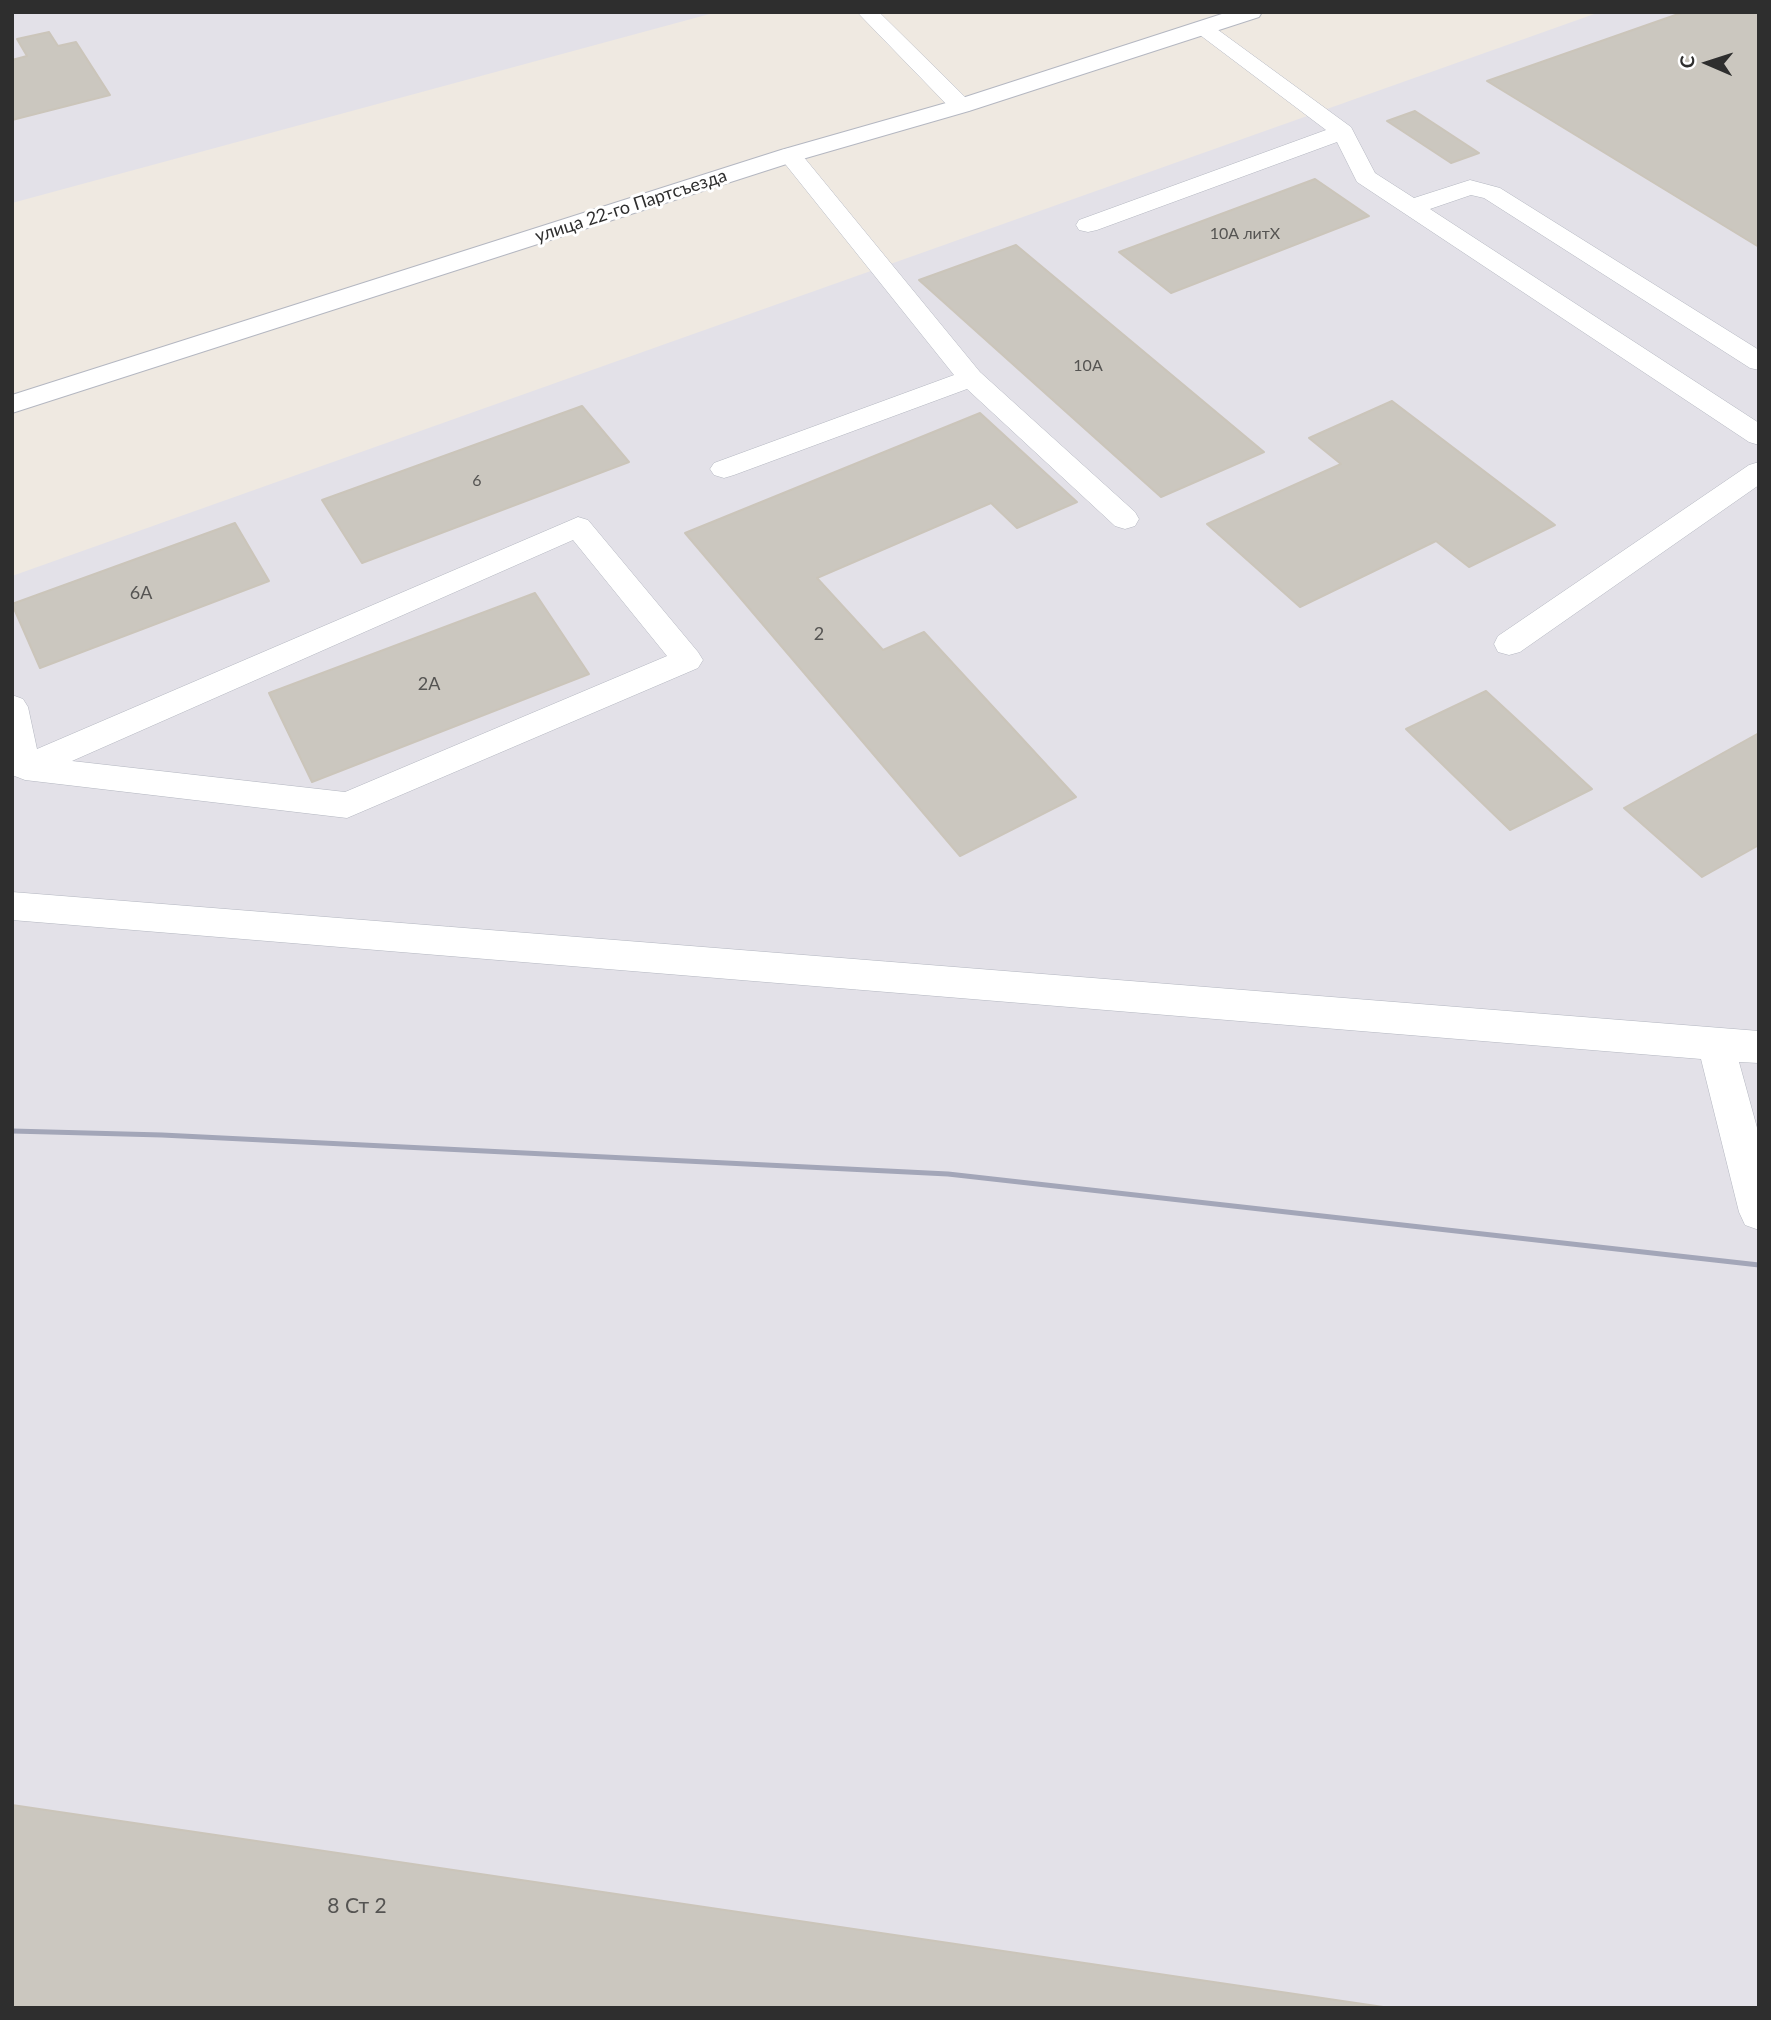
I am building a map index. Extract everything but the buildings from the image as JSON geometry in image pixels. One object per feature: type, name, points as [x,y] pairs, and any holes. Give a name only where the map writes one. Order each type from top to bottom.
[{"type":"street","name":"улица 22-го Партсъезда","points":[[12,404],[790,155],[961,106],[1251,12]]},
{"type":"lane","points":[[867,12],[961,106]]},
{"type":"lane","points":[[1203,28],[1343,132],[1365,177],[1759,436]]},
{"type":"lane","points":[[1088,225],[1343,132]]},
{"type":"lane","points":[[790,155],[971,378],[1125,519]]},
{"type":"lane","points":[[1412,207],[1458,189],[1479,188],[1759,362]]},
{"type":"lane","points":[[724,469],[971,378]]},
{"type":"lane","points":[[1509,644],[1759,471]]},
{"type":"lane","points":[[578,527],[687,660],[347,805],[25,768],[578,527]]},
{"type":"lane","points":[[12,707],[25,768]]},
{"type":"lane","points":[[12,906],[1759,1048]]},
{"type":"lane","points":[[1716,1044],[1759,1212]]},
{"type":"shaded area","points":[[12,12],[717,12],[12,203]]},
{"type":"shaded area","points":[[1600,12],[1759,12],[1759,2008],[12,2008],[12,576]]},
{"type":"railway","points":[[12,1131],[162,1135],[948,1174],[1759,1265]]}]
